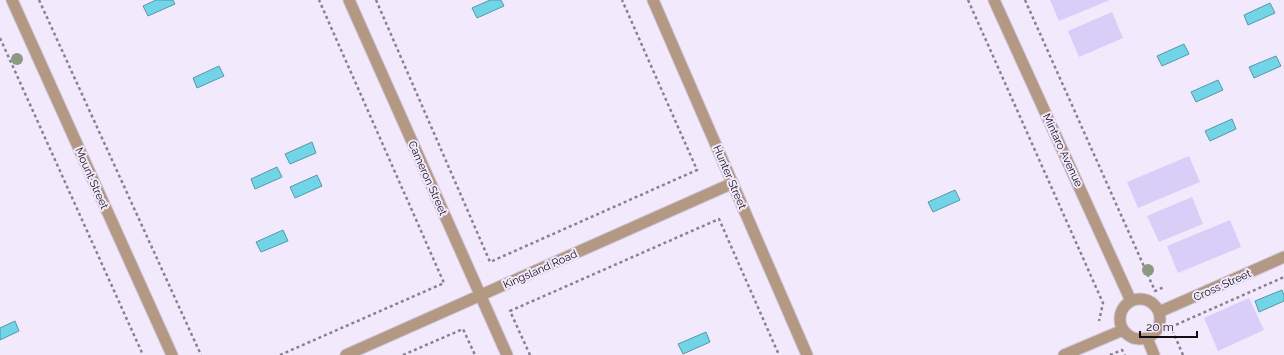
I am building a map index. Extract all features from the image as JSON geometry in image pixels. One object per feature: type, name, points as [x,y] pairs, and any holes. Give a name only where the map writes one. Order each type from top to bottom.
[{"type":"street","name":"Mount Street","points":[[12,0],[172,355]]},
{"type":"street","name":"Cameron Street","points":[[349,0],[507,355]]},
{"type":"street","name":"Hunter Street","points":[[653,0],[807,355]]},
{"type":"street","name":"Mintaro Avenue","points":[[994,0],[1131,301]]},
{"type":"street","name":"Kingsland Road","points":[[346,355],[733,183]]},
{"type":"street","name":"Cross Street","points":[[1159,312],[1284,257]]},
{"type":"street","points":[[1144,299],[1151,302],[1159,312],[1160,319],[1156,330],[1147,338],[1140,339],[1128,335],[1120,324],[1122,310],[1131,301],[1144,299]]},
{"type":"street","points":[[1064,355],[1123,330]]},
{"type":"street","points":[[1147,338],[1154,355]]},
{"type":"path","points":[[39,0],[201,355]]},
{"type":"path","points":[[280,355],[444,283],[319,0]]},
{"type":"path","points":[[376,0],[490,262],[697,170],[622,0]]},
{"type":"path","points":[[968,0],[1103,303],[1099,321]]},
{"type":"path","points":[[1025,0],[1155,291],[1164,288]]},
{"type":"path","points":[[0,38],[142,355]]},
{"type":"path","points":[[530,355],[510,311],[719,219],[779,355]]},
{"type":"path","points":[[1183,355],[1171,327],[1284,277]]},
{"type":"path","points":[[403,355],[463,329],[475,355]]},
{"type":"path","points":[[1110,355],[1122,350],[1125,355]]},
{"type":"water","points":[[156,0],[173,0],[175,4],[148,16],[143,6]]},
{"type":"water","points":[[490,0],[501,0],[504,6],[477,18],[472,8]]},
{"type":"water","points":[[1270,3],[1275,13],[1248,25],[1244,15]]},
{"type":"water","points":[[1184,44],[1189,54],[1162,66],[1157,56]]},
{"type":"water","points":[[1276,56],[1281,66],[1254,78],[1249,67]]},
{"type":"water","points":[[219,66],[224,76],[197,88],[193,78]]},
{"type":"water","points":[[1218,80],[1223,90],[1196,102],[1191,92]]},
{"type":"water","points":[[1232,119],[1236,129],[1210,141],[1205,131]]},
{"type":"water","points":[[312,142],[316,153],[290,164],[285,154]]},
{"type":"water","points":[[277,167],[282,177],[255,189],[251,179]]},
{"type":"water","points":[[317,175],[322,186],[295,198],[290,187]]},
{"type":"water","points":[[955,190],[960,200],[933,212],[928,202]]},
{"type":"water","points":[[283,230],[288,241],[261,252],[256,242]]},
{"type":"water","points":[[1282,290],[1284,301],[1259,312],[1255,301]]},
{"type":"water","points":[[15,321],[19,331],[0,340],[0,328]]},
{"type":"water","points":[[706,332],[710,342],[683,354],[678,344]]},
{"type":"building","points":[[1050,0],[1110,0],[1059,21]]},
{"type":"building","points":[[1112,12],[1123,38],[1079,57],[1068,31]]},
{"type":"building","points":[[1189,156],[1200,182],[1138,208],[1127,182]]},
{"type":"building","points":[[1192,197],[1203,224],[1159,242],[1147,216]]},
{"type":"building","points":[[1230,220],[1241,247],[1178,273],[1167,246]]},
{"type":"building","points":[[1249,298],[1264,330],[1218,351],[1204,318]]}]
